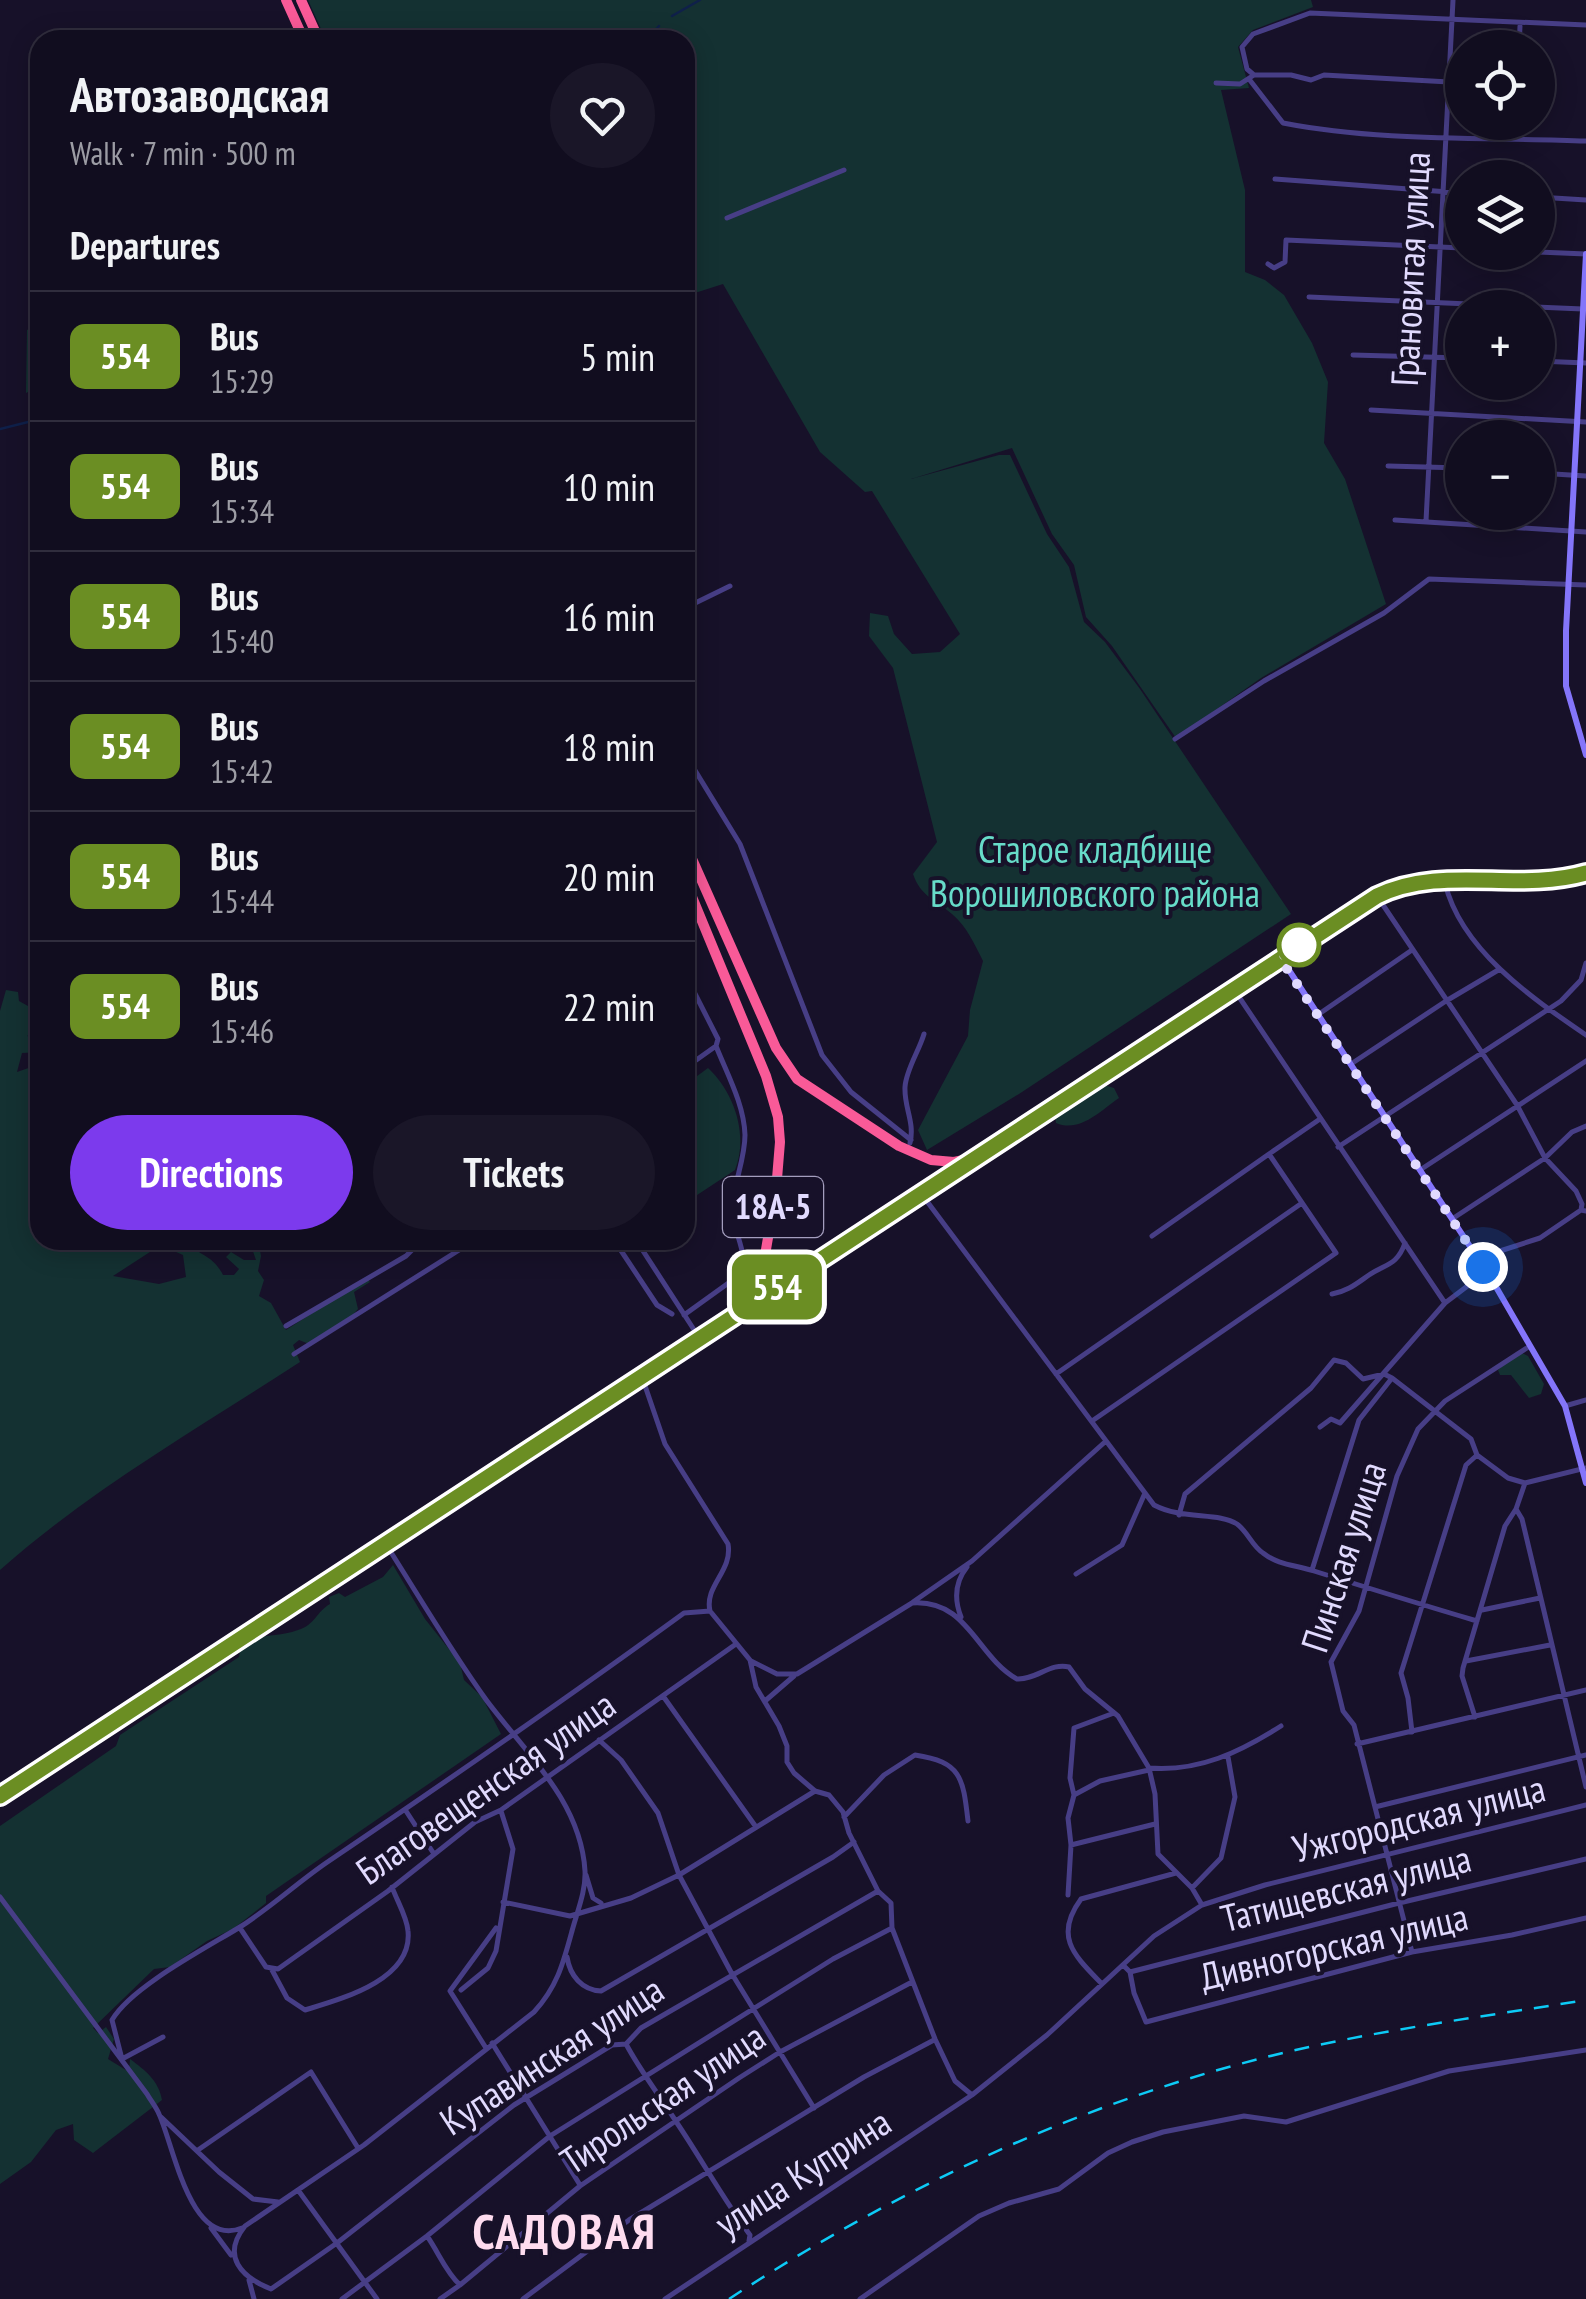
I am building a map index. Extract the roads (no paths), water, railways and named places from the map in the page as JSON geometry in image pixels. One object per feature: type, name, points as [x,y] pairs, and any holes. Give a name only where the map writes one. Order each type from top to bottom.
[{"type":"highway","points":[[286,0],[300,30]]},
{"type":"highway","points":[[301,0],[314,30]]},
{"type":"highway","points":[[695,866],[776,1048],[780,1074],[772,1072],[758,1056]]},
{"type":"highway","points":[[0,1796],[1377,896],[1415,881],[1516,882],[1586,873]]},
{"type":"highway","name":"18А-5","points":[[695,904],[771,1090],[780,1142],[763,1267],[752,1295],[733,1316]]},
{"type":"highway","points":[[776,1048],[797,1079]]},
{"type":"highway","points":[[771,1090],[780,1077],[797,1079],[931,1160],[941,1170],[938,1184]]},
{"type":"highway","points":[[931,1160],[954,1162],[983,1154]]},
{"type":"highway","points":[[763,1267],[766,1281],[776,1288]]},
{"type":"street","name":"Грановитая улица","points":[[1452,30],[1453,0]]},
{"type":"street","points":[[1445,137],[1283,123],[1247,69],[1242,48],[1253,34],[1310,13],[1586,25]]},
{"type":"street","points":[[1520,24],[1520,30]]},
{"type":"street","points":[[1216,83],[1240,84],[1252,77],[1290,75],[1311,80],[1324,75],[1369,75],[1445,82]]},
{"type":"street","name":"Грановитая улица","points":[[1426,520],[1446,140]]},
{"type":"street","points":[[1555,140],[1586,141]]},
{"type":"street","points":[[727,218],[844,170]]},
{"type":"street","points":[[1275,179],[1444,192]]},
{"type":"street","points":[[1555,198],[1586,200]]},
{"type":"street","points":[[1268,264],[1274,268],[1285,262],[1286,240],[1445,247]]},
{"type":"street","points":[[1555,253],[1586,254],[1569,531],[1566,686],[1586,755]]},
{"type":"street","points":[[1309,296],[1584,309]]},
{"type":"street","points":[[1353,355],[1445,357]]},
{"type":"street","points":[[1555,362],[1582,363]]},
{"type":"street","points":[[1371,410],[1586,422]]},
{"type":"street","points":[[1388,466],[1445,467]]},
{"type":"street","points":[[1555,474],[1586,476]]},
{"type":"street","points":[[1395,520],[1586,532]]},
{"type":"street","points":[[1175,739],[1264,681],[1384,613],[1429,580],[1586,585]]},
{"type":"street","points":[[695,603],[730,586]]},
{"type":"street","points":[[695,770],[740,844],[822,1055],[851,1092],[909,1145],[914,1123],[907,1108],[905,1088],[924,1034]]},
{"type":"street","points":[[1444,880],[1448,899],[1480,947],[1549,1009],[1586,1035]]},
{"type":"street","points":[[1377,896],[1517,1106],[1545,1158],[1582,1204],[1583,1211],[1540,1238],[1500,1251],[1481,1264]]},
{"type":"street","points":[[1319,1014],[1412,950]]},
{"type":"street","points":[[1280,958],[1481,1264],[1565,1406],[1586,1484]]},
{"type":"street","points":[[1338,1147],[1549,1009],[1581,980],[1586,962]]},
{"type":"street","points":[[1351,1064],[1501,968]]},
{"type":"street","points":[[1234,990],[1446,1303]]},
{"type":"street","points":[[684,1315],[741,1274],[745,1264],[732,1207],[745,1135],[739,1104],[716,1046],[718,1039],[695,998]]},
{"type":"street","points":[[695,1061],[716,1046]]},
{"type":"street","points":[[1420,1170],[1586,1060]]},
{"type":"street","points":[[1152,1236],[1320,1119]]},
{"type":"street","points":[[1452,1219],[1545,1158],[1572,1132],[1586,1126]]},
{"type":"street","points":[[1091,1422],[1336,1253],[1269,1154]]},
{"type":"street","points":[[922,1194],[1154,1504],[1180,1515],[1224,1519],[1236,1524],[1262,1553],[1287,1566],[1312,1570],[1478,1622]]},
{"type":"street","points":[[1056,1374],[1302,1203]]},
{"type":"street","points":[[1332,1294],[1346,1291],[1371,1273],[1385,1269],[1401,1254],[1405,1243]]},
{"type":"street","points":[[286,1326],[388,1268],[412,1250]]},
{"type":"street","points":[[294,1354],[458,1250]]},
{"type":"street","points":[[621,1250],[657,1305],[672,1314]]},
{"type":"street","points":[[642,1250],[700,1339]]},
{"type":"street","points":[[1320,1427],[1331,1419],[1340,1423],[1446,1303],[1486,1272]]},
{"type":"street","name":"Пинская улица","points":[[1412,1952],[1354,1725],[1343,1712],[1331,1662],[1359,1611],[1397,1476],[1418,1429],[1445,1401],[1530,1346]]},
{"type":"street","points":[[1180,1515],[1185,1494],[1311,1388],[1334,1360],[1346,1363],[1363,1379],[1384,1374],[1392,1378],[1471,1439],[1476,1455],[1508,1478],[1524,1484],[1584,1468]]},
{"type":"street","points":[[642,1377],[665,1444],[728,1544],[728,1562],[710,1596],[710,1612],[750,1660],[776,1674],[797,1674]]},
{"type":"street","points":[[1312,1570],[1359,1420],[1392,1378]]},
{"type":"street","points":[[1565,1406],[1586,1400]]},
{"type":"street","points":[[764,1702],[797,1674],[912,1604],[972,1560],[1106,1442]]},
{"type":"street","points":[[1412,1732],[1401,1674],[1466,1465],[1476,1455]]},
{"type":"street","points":[[1474,1717],[1462,1676],[1505,1526],[1516,1509],[1524,1484]]},
{"type":"street","points":[[1076,1574],[1122,1545],[1144,1492]]},
{"type":"street","points":[[1516,1509],[1522,1519],[1586,1788]]},
{"type":"street","points":[[386,1544],[465,1668],[547,1778],[574,1823],[592,1898],[604,1904]]},
{"type":"street","points":[[972,1560],[958,1582],[956,1605],[961,1618],[1012,1676],[1034,1678],[1064,1664],[1085,1689],[1114,1713],[1149,1769],[1155,1794],[1158,1854],[1192,1888],[1202,1904]]},
{"type":"street","points":[[1482,1610],[1540,1598]]},
{"type":"street","points":[[912,1604],[934,1604],[961,1618]]},
{"type":"street","points":[[122,2058],[112,2020],[120,2005],[240,1927],[298,1882],[515,1736],[684,1614],[710,1612]]},
{"type":"street","name":"Благовещенская улица","points":[[269,1969],[278,1969],[392,1888],[475,1822],[502,1810],[736,1644]]},
{"type":"street","points":[[1466,1661],[1550,1644]]},
{"type":"street","points":[[750,1660],[756,1687],[783,1736],[787,1762],[814,1790],[829,1796],[844,1817],[878,1891],[890,1903],[892,1928],[935,2039],[955,2081],[972,2095]]},
{"type":"street","points":[[776,1674],[780,1686]]},
{"type":"street","points":[[1357,1744],[1586,1690]]},
{"type":"street","points":[[663,1696],[756,1827]]},
{"type":"street","points":[[1068,1894],[1074,1728],[1114,1713]]},
{"type":"street","points":[[1074,1795],[1100,1781],[1228,1757],[1282,1726]]},
{"type":"street","points":[[600,1740],[621,1760],[658,1812],[679,1875],[732,1974],[814,2108]]},
{"type":"street","points":[[844,1817],[884,1775],[915,1755],[943,1760],[960,1778],[968,1820]]},
{"type":"street","points":[[1374,1808],[1586,1755]]},
{"type":"street","points":[[1192,1888],[1221,1858],[1235,1797],[1228,1757]]},
{"type":"street","points":[[503,1902],[570,1916],[632,1898],[679,1875],[814,1790]]},
{"type":"street","name":"Ужгородская улица","points":[[1102,1984],[1154,1936],[1202,1904],[1586,1805]]},
{"type":"street","points":[[405,1810],[434,1854]]},
{"type":"street","points":[[461,1990],[493,1960],[493,1940],[513,1849],[502,1823],[502,1810]]},
{"type":"street","points":[[1072,1846],[1155,1824]]},
{"type":"street","points":[[566,1953],[580,1984],[602,1991],[854,1842]]},
{"type":"street","name":"Татищевская улица","points":[[1130,1972],[1399,1902],[1586,1859]]},
{"type":"street","points":[[1102,1984],[1071,1948],[1068,1923],[1073,1910],[1081,1899],[1176,1873]]},
{"type":"street","points":[[209,2226],[227,2231],[245,2226],[281,2202],[358,2148],[544,2002],[560,1978],[585,1874]]},
{"type":"street","points":[[240,1927],[287,1998],[305,2010],[349,1996],[386,1976],[407,1951],[408,1929],[392,1888]]},
{"type":"street","name":"Купавинская улица","points":[[248,2277],[271,2289],[338,2243],[526,2096],[612,2046],[626,2044],[641,2028],[878,1891]]},
{"type":"street","points":[[0,1897],[160,2114],[219,2172],[253,2199],[281,2202]]},
{"type":"street","name":"Дивногорская улица","points":[[1130,1972],[1146,2022],[1412,1952],[1586,1918]]},
{"type":"street","points":[[342,2299],[550,2136],[833,1959],[892,1928]]},
{"type":"street","points":[[493,1940],[450,1991],[526,2096],[580,2186]]},
{"type":"street","points":[[1123,1965],[1130,1972]]},
{"type":"street","name":"Тирольская улица","points":[[440,2299],[580,2186],[780,2052],[912,1982]]},
{"type":"street","name":"улица Куприна","points":[[665,2299],[972,2095],[1047,2035],[1102,1984]]},
{"type":"street","points":[[122,2058],[163,2037]]},
{"type":"street","points":[[523,2299],[630,2220],[935,2039]]},
{"type":"street","points":[[626,2044],[750,2235],[749,2241]]},
{"type":"street","points":[[860,2299],[978,2216],[1058,2188],[1108,2153],[1148,2137],[1244,2116],[1286,2122],[1450,2071],[1586,2050]]},
{"type":"street","points":[[198,2150],[311,2072],[358,2148]]},
{"type":"street","points":[[160,2114],[170,2152],[209,2226],[248,2277],[254,2299]]},
{"type":"street","points":[[298,2190],[377,2299]]},
{"type":"street","points":[[233,2257],[233,2246],[245,2226]]},
{"type":"street","points":[[427,2236],[442,2257],[446,2271],[460,2285]]},
{"type":"waterway","points":[[672,16],[700,0]]},
{"type":"waterway","points":[[655,30],[659,26]]},
{"type":"waterway","points":[[0,429],[30,422]]},
{"type":"railway","points":[[729,2299],[797,2256],[936,2180],[1008,2146],[1155,2089],[1309,2047],[1586,2000]]},
{"type":"district","name":"САДОВАЯ","points":[[565,2232]]},
{"type":"park label","name":"Старое кладбище Ворошиловского района","points":[[1095,872]]}]
